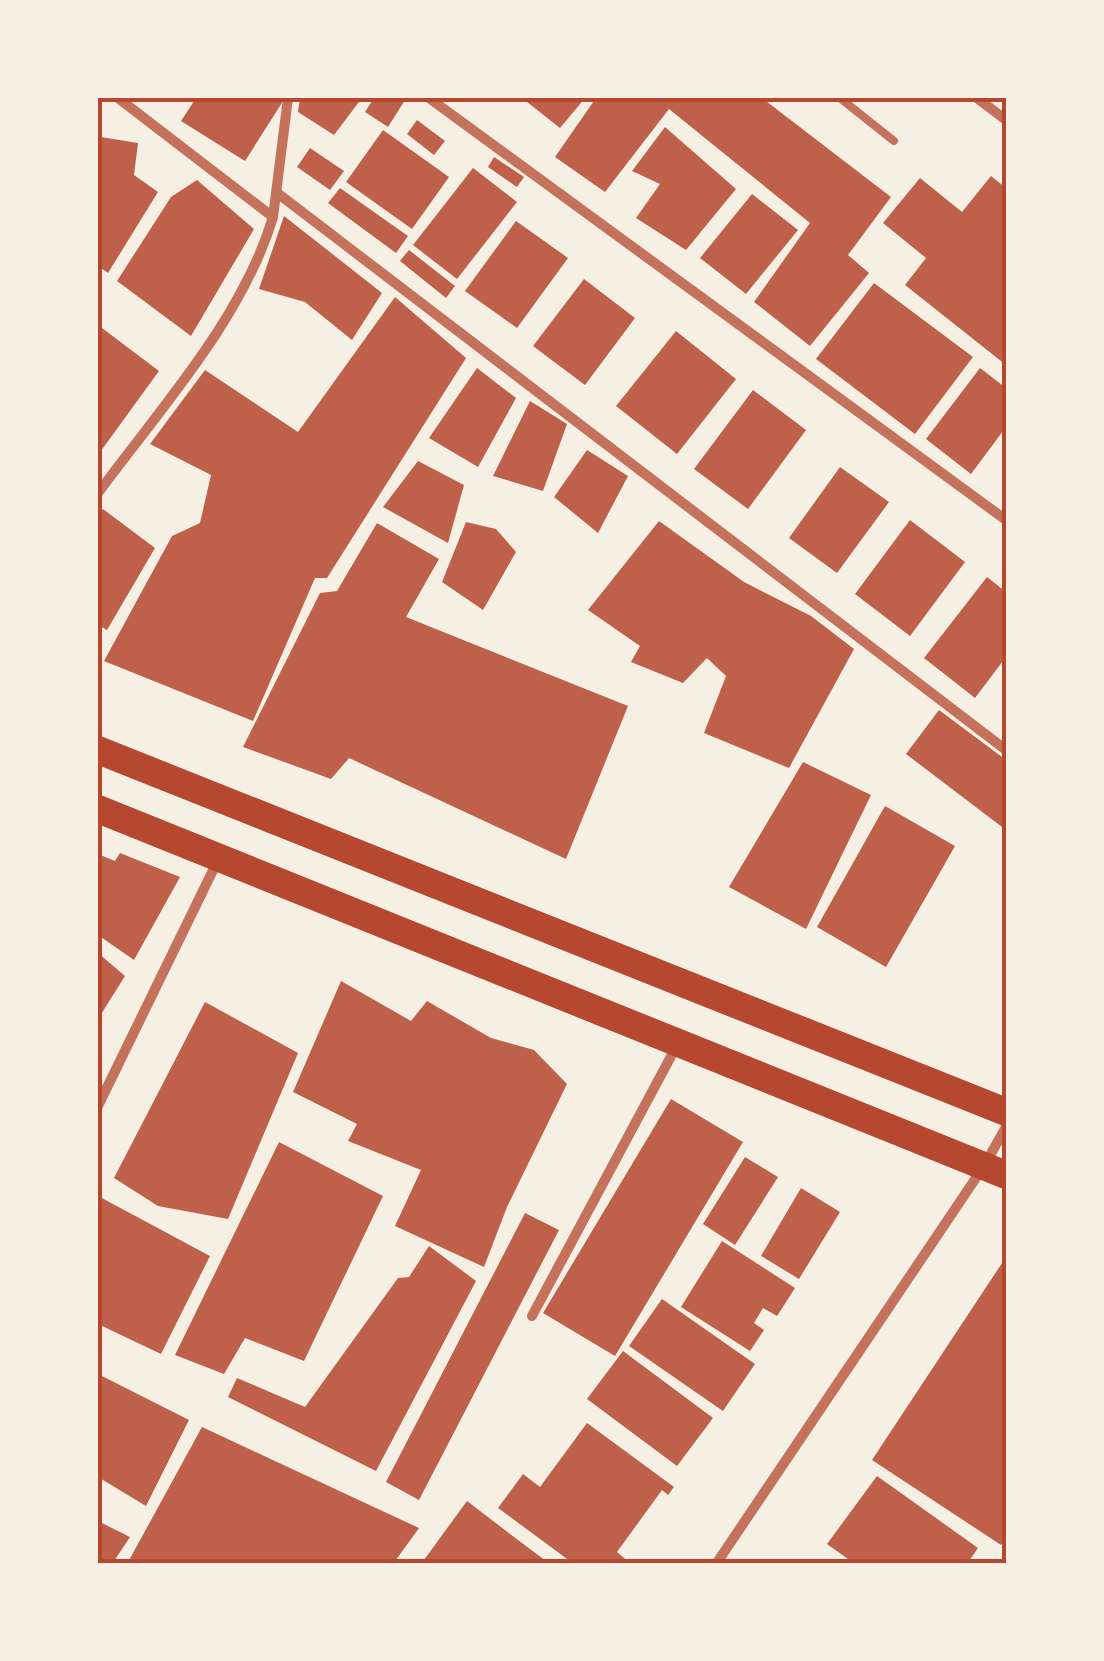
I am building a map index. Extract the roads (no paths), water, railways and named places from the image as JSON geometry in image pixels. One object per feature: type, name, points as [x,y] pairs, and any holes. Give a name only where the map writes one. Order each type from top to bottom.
[{"type":"highway","points":[[98,750],[1006,1112]]},
{"type":"highway","points":[[98,809],[995,1171]]},
{"type":"street","points":[[118,98],[273,217]]},
{"type":"street","points":[[98,494],[246,287],[273,217],[288,98]]},
{"type":"street","points":[[429,98],[1006,520]]},
{"type":"street","points":[[978,98],[1006,120]]},
{"type":"street","points":[[276,192],[1006,750]]},
{"type":"street","points":[[98,1106],[220,856]]},
{"type":"street","points":[[532,1316],[679,1042]]},
{"type":"street","points":[[716,1564],[995,1171],[1006,1127]]},
{"type":"lane","points":[[840,98],[894,140]]}]
